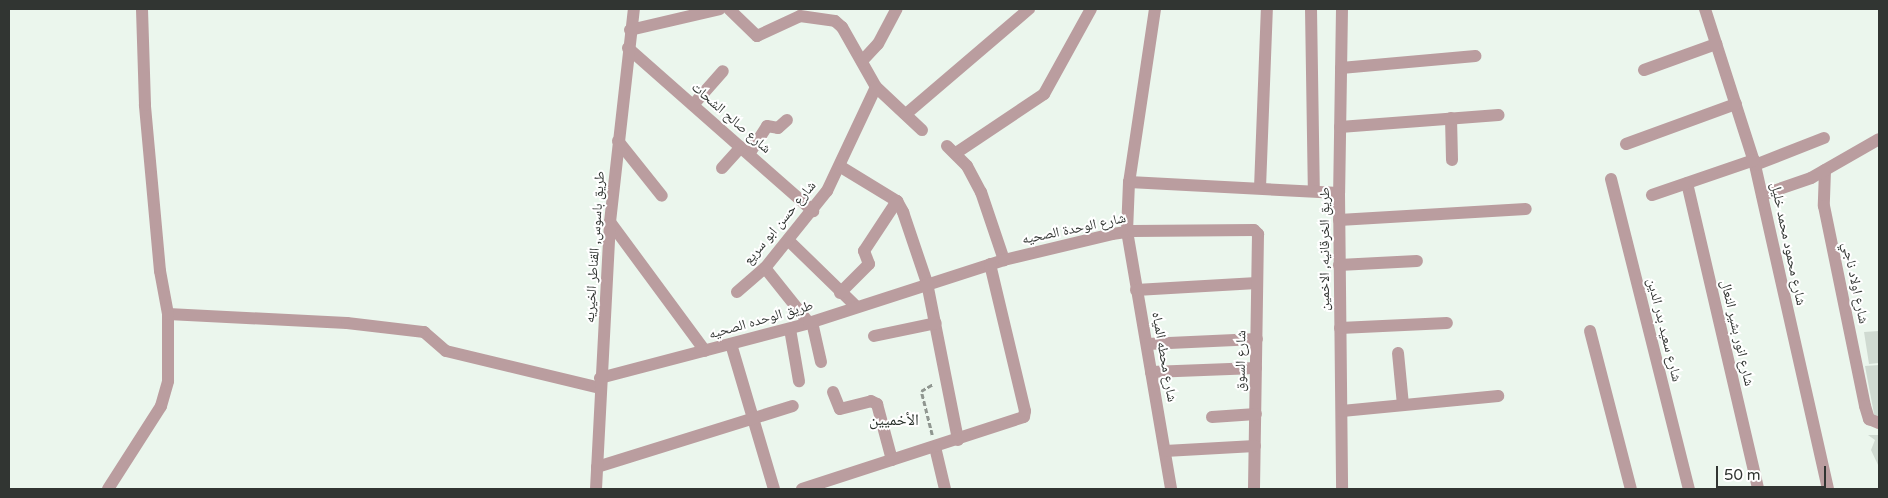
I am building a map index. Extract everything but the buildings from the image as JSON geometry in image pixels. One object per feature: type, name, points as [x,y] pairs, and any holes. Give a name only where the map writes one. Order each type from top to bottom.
[{"type":"street","points":[[108,489],[166,395],[170,346],[168,314],[160,271],[145,105],[142,9]]},
{"type":"street","name":"طريق باسوس, القناطر الخيريه","points":[[596,489],[600,383],[610,222],[630,30],[634,9]]},
{"type":"street","points":[[630,30],[720,9]]},
{"type":"street","points":[[729,9],[757,36],[800,16],[835,21],[842,27],[876,87],[922,130]]},
{"type":"street","points":[[862,61],[878,44],[897,9]]},
{"type":"street","points":[[906,114],[1029,9]]},
{"type":"street","points":[[1004,260],[981,192],[952,149],[1044,94],[1091,9]]},
{"type":"street","name":"شارع محطه المياه","points":[[1155,9],[1129,182],[1127,231],[1171,489]]},
{"type":"street","points":[[1260,188],[1267,9]]},
{"type":"street","points":[[1311,9],[1314,191]]},
{"type":"street","name":"طريق الخرقانيه, الاخمين","points":[[1342,489],[1339,193],[1341,68],[1345,9]]},
{"type":"street","name":"شارع محمود محمد خليل","points":[[1705,9],[1755,163],[1828,489]]},
{"type":"street","points":[[1644,70],[1716,44]]},
{"type":"street","name":"شارع صالح الشحات","points":[[628,48],[813,211]]},
{"type":"street","points":[[1341,68],[1475,56]]},
{"type":"street","points":[[693,105],[723,72]]},
{"type":"street","name":"شارع حسن ابو سريع","points":[[737,292],[766,268],[813,211],[841,168],[876,87]]},
{"type":"street","points":[[1626,144],[1736,104]]},
{"type":"street","points":[[1340,127],[1499,115]]},
{"type":"street","points":[[1451,118],[1452,160]]},
{"type":"street","points":[[722,168],[745,151],[768,126],[778,128],[787,120]]},
{"type":"street","points":[[1652,195],[1755,163],[1824,138]]},
{"type":"street","points":[[1762,194],[1825,170],[1879,139]]},
{"type":"street","points":[[618,141],[662,196]]},
{"type":"street","points":[[841,168],[897,201],[927,283],[958,440]]},
{"type":"street","name":"شارع اولاد ناجي","points":[[1825,170],[1824,206],[1865,406],[1869,419],[1879,423]]},
{"type":"street","name":"شارع سعيد بدر الدين","points":[[1611,179],[1689,489]]},
{"type":"street","points":[[1129,182],[1339,193]]},
{"type":"street","name":"شارع انور بشير النعال","points":[[1687,183],[1758,489]]},
{"type":"street","points":[[840,293],[869,264],[864,251],[897,201]]},
{"type":"street","points":[[1339,220],[1526,209]]},
{"type":"street","points":[[610,222],[706,351]]},
{"type":"street","name":"شارع الوحدة الصحيه","points":[[927,283],[1004,260],[1127,231],[1254,230],[1258,234]]},
{"type":"street","name":"شارع السوق","points":[[1254,489],[1258,234]]},
{"type":"street","points":[[788,240],[840,293],[857,307]]},
{"type":"street","points":[[1340,265],[1417,262]]},
{"type":"street","points":[[802,489],[826,485],[892,460],[1024,417],[1025,411],[990,264]]},
{"type":"street","points":[[766,268],[810,323],[821,362]]},
{"type":"street","name":"طريق الوحده الصحيه","points":[[600,383],[706,351],[810,323],[927,283]]},
{"type":"street","points":[[1136,290],[1257,283]]},
{"type":"street","points":[[168,314],[347,323],[424,332],[446,351],[600,383]]},
{"type":"street","points":[[874,336],[936,323]]},
{"type":"street","points":[[1340,328],[1447,323]]},
{"type":"street","points":[[790,329],[799,381]]},
{"type":"street","points":[[1590,331],[1632,489]]},
{"type":"street","points":[[1147,344],[1257,339]]},
{"type":"street","points":[[731,344],[771,489]]},
{"type":"street","points":[[1398,353],[1403,405]]},
{"type":"street","points":[[1151,372],[1256,368]]},
{"type":"street","points":[[833,392],[840,408],[872,401],[877,404],[892,460]]},
{"type":"street","points":[[1342,411],[1498,396]]},
{"type":"street","points":[[597,467],[793,406]]},
{"type":"street","points":[[1212,417],[1256,414]]},
{"type":"street","points":[[1165,451],[1255,446]]},
{"type":"street","points":[[935,447],[945,489]]},
{"type":"path","points":[[922,389],[935,447]]},
{"type":"district","name":"الأخميين","points":[[894,420]]}]
